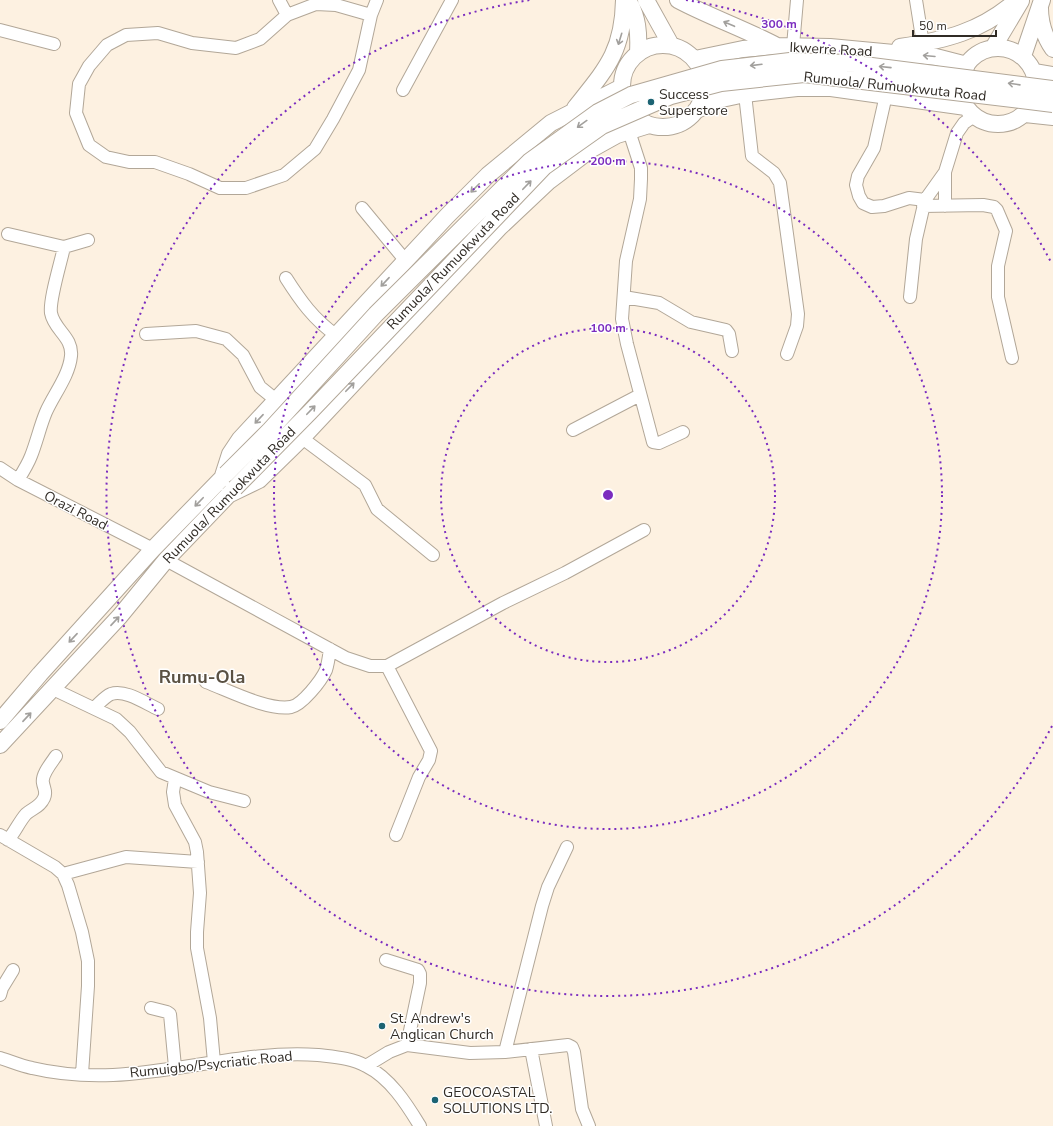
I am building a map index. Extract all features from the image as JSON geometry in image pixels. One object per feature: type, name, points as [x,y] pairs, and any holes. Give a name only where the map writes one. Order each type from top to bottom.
[{"type":"main road","points":[[570,113],[602,73],[616,49],[622,29],[624,0]]},
{"type":"main road","points":[[628,0],[634,10],[640,32],[638,53]]},
{"type":"main road","points":[[646,0],[671,46]]},
{"type":"main road","points":[[678,0],[704,14],[755,34],[777,46]]},
{"type":"main road","points":[[876,51],[949,39],[972,30],[994,18],[1014,1]]},
{"type":"main road","points":[[993,48],[1014,1]]},
{"type":"main road","points":[[1023,56],[1041,2]]},
{"type":"main road","points":[[1041,2],[1040,22],[1053,49]]},
{"type":"main road","points":[[656,45],[671,46],[685,51],[695,60],[700,68],[703,83],[702,98],[690,117],[677,125],[663,127],[649,125],[632,114],[624,101],[622,81],[628,65],[638,53],[656,45]]},
{"type":"main road","name":"Ikwerre Road","points":[[695,60],[743,49],[793,46],[830,47],[936,57],[967,65]]},
{"type":"main road","points":[[695,111],[718,100],[745,94],[797,88],[831,88],[886,95],[970,112],[984,122],[996,125],[1012,122],[1025,114],[1031,107],[1037,84],[1034,72],[1023,56],[1009,49],[993,48],[978,54],[967,65],[961,80],[960,88],[970,112]]},
{"type":"main road","name":"Rumuola/ Rumuokwuta Road","points":[[3,712],[40,674],[153,549],[270,430],[376,314],[530,161],[598,112],[631,95],[722,69],[790,61],[848,63],[1053,89]]},
{"type":"main road","points":[[1034,72],[1053,75]]},
{"type":"main road","name":"Rumuola/ Rumuokwuta Road","points":[[0,745],[120,616],[166,560],[544,167],[602,126],[671,96],[721,83],[804,74],[1053,104]]},
{"type":"main road","points":[[224,477],[230,454],[240,439],[405,260],[488,175],[551,123],[622,88]]},
{"type":"main road","points":[[1025,114],[1053,117]]},
{"type":"main road","points":[[231,492],[259,480],[302,438],[499,228],[549,181],[590,150],[616,135],[649,125]]},
{"type":"street","points":[[279,0],[286,15]]},
{"type":"street","points":[[371,15],[336,5],[316,4],[286,15],[260,40],[236,48],[192,43],[158,33],[126,35],[107,45],[89,66],[79,84],[76,113],[89,145],[106,157],[129,162],[155,162],[189,174],[220,188],[246,188],[284,175],[315,149],[360,70],[371,15],[378,0]]},
{"type":"street","points":[[403,90],[452,0]]},
{"type":"street","points":[[793,46],[797,0]]},
{"type":"street","points":[[916,0],[923,44]]},
{"type":"street","points":[[0,30],[54,44]]},
{"type":"street","points":[[745,94],[752,156],[777,176],[784,206],[798,314],[797,326],[787,354]]},
{"type":"street","points":[[886,95],[874,148],[858,176],[856,185],[859,196],[863,203],[872,207],[884,206],[909,198],[924,203],[945,206],[983,205],[994,207],[997,210],[1006,232],[998,266],[998,297],[1012,358]]},
{"type":"street","points":[[910,297],[916,239],[924,203],[944,172],[957,133],[970,112]]},
{"type":"street","points":[[629,131],[641,168],[641,179],[640,199],[626,261],[622,318],[640,396],[653,442],[659,443],[683,432]]},
{"type":"street","points":[[944,172],[945,206]]},
{"type":"street","points":[[362,208],[405,260]]},
{"type":"street","points":[[8,234],[64,247],[88,240]]},
{"type":"street","points":[[18,480],[31,456],[39,430],[66,373],[71,356],[71,346],[68,339],[53,321],[51,313],[64,247]]},
{"type":"street","points":[[286,278],[302,304],[326,328],[336,335]]},
{"type":"street","points":[[624,296],[659,303],[683,319],[726,330],[729,334],[732,351]]},
{"type":"street","points":[[146,334],[196,331],[226,339],[243,355],[260,387],[276,400]]},
{"type":"street","points":[[573,430],[640,396]]},
{"type":"street","points":[[302,438],[365,485],[377,509],[433,555]]},
{"type":"street","name":"Orazi Road","points":[[0,468],[18,480],[153,549]]},
{"type":"street","points":[[166,560],[330,650],[358,663],[370,666],[387,666],[503,603],[565,573],[644,530]]},
{"type":"street","points":[[206,682],[268,705],[297,706],[311,692],[323,676],[330,650]]},
{"type":"street","points":[[387,666],[431,751],[429,760],[419,777],[396,835]]},
{"type":"street","points":[[53,689],[116,719],[130,732],[156,767],[175,779],[209,792],[244,801]]},
{"type":"street","points":[[94,708],[109,695],[115,693],[136,698],[158,709]]},
{"type":"street","points":[[56,756],[42,783],[46,791],[45,797],[36,808],[28,813],[4,837],[55,867],[62,874],[68,885],[82,932],[88,961],[88,986],[82,1074]]},
{"type":"street","points":[[175,779],[173,792],[175,805],[196,842],[200,893],[197,948],[210,1018],[214,1062]]},
{"type":"street","points":[[505,1052],[542,906],[548,887],[567,847]]},
{"type":"street","points":[[62,874],[126,857],[198,862]]},
{"type":"street","points":[[386,960],[418,970],[420,974],[420,983],[407,1045]]},
{"type":"street","points":[[0,995],[2,988],[13,970]]},
{"type":"street","points":[[151,1008],[170,1014],[175,1067]]},
{"type":"street","points":[[366,1066],[388,1052],[407,1045],[470,1053],[505,1052],[563,1044],[572,1047],[582,1108],[589,1126]]},
{"type":"street","points":[[531,1049],[546,1126]]},
{"type":"street","name":"Rumuigbo/Psycriatic Road","points":[[0,1058],[32,1068],[82,1074],[113,1075],[261,1056],[296,1054],[338,1057],[366,1066],[389,1084],[408,1106],[420,1126]]},
{"type":"place","name":"Success Superstore","points":[[651,102]]},
{"type":"place","name":"St. Andrew's Anglican Church","points":[[382,1026]]},
{"type":"place","name":"GEOCOASTAL SOLUTIONS LTD.","points":[[435,1100]]},
{"type":"district","name":"Rumu-Ola","points":[[202,677]]}]
